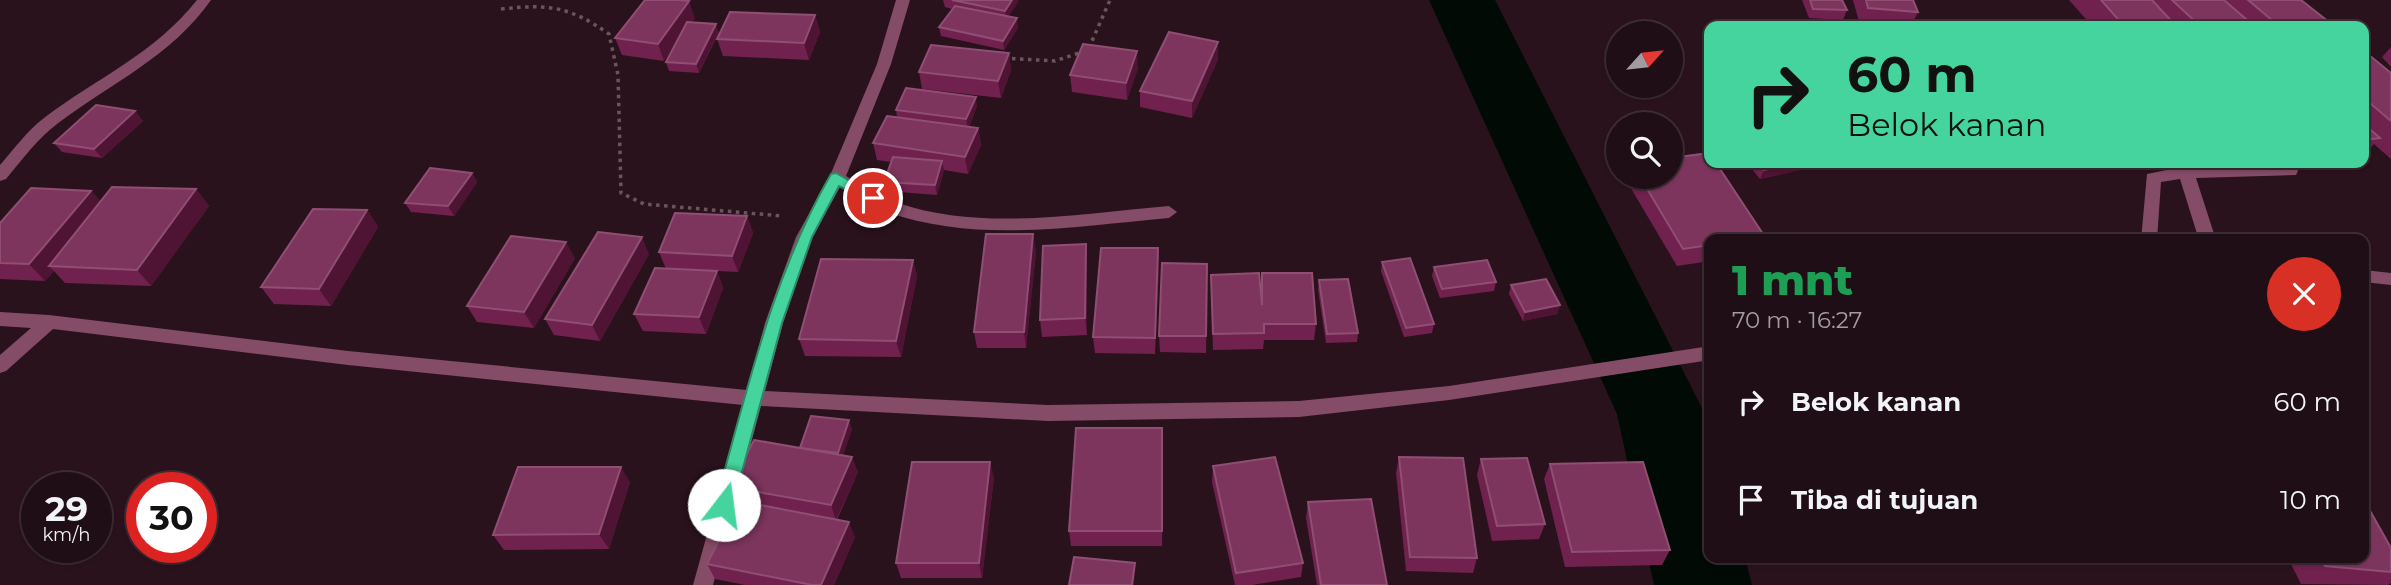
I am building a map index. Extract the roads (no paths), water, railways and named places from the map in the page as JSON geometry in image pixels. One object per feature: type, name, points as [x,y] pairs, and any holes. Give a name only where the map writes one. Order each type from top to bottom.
[{"type":"street","points":[[0,175],[51,121],[160,51],[188,22],[204,0]]},
{"type":"street","points":[[703,585],[774,323],[804,237],[836,178],[884,64],[903,0]]},
{"type":"street","points":[[2149,234],[2152,178],[2186,172],[2290,171]]},
{"type":"street","points":[[2186,172],[2206,234]]},
{"type":"street","points":[[836,178],[891,208],[938,219],[986,224],[1169,212]]},
{"type":"street","points":[[2369,277],[2391,279]]},
{"type":"street","points":[[0,319],[49,322],[348,358],[752,398],[1048,413],[1299,409],[1449,393],[1704,354]]},
{"type":"street","points":[[0,366],[49,322]]},
{"type":"waterway","points":[[1462,0],[1661,414],[1703,585]]}]
